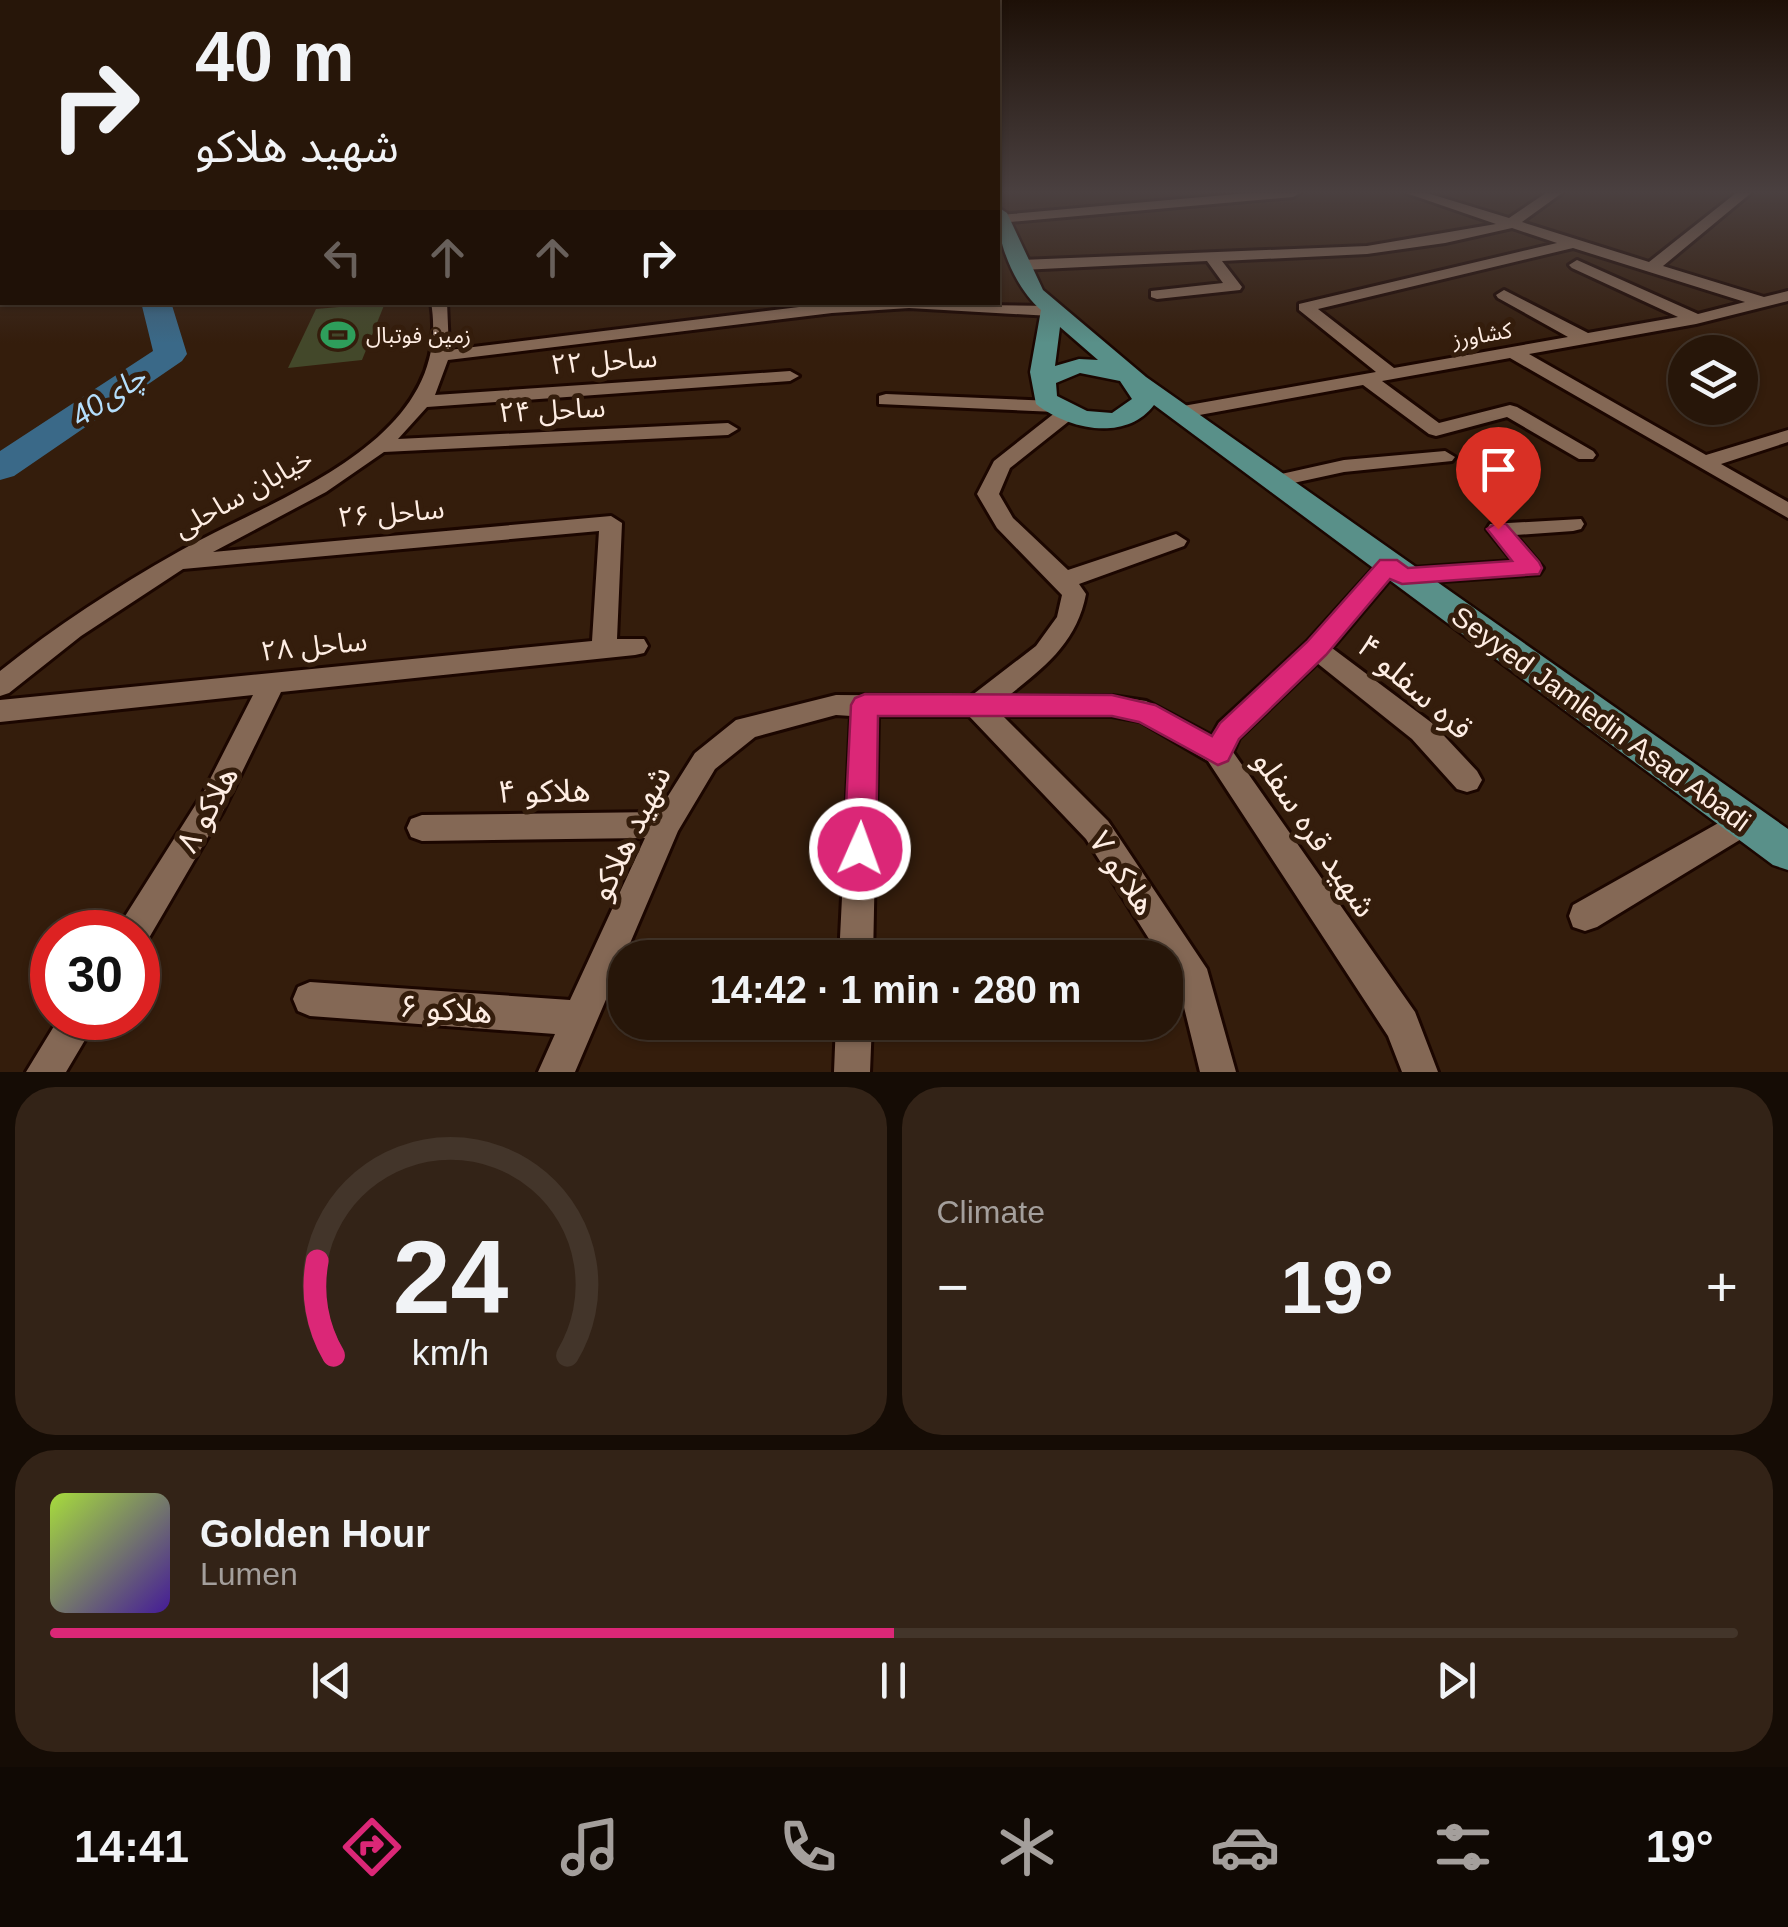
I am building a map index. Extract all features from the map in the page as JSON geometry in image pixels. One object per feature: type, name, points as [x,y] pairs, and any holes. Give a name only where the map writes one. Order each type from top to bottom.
[{"type":"main road","points":[[1011,243],[1034,293],[1144,390],[1140,408],[1117,419]]},
{"type":"main road","points":[[1051,311],[1042,372],[1045,398],[1060,410],[1082,419],[1117,419],[1193,429],[1222,442]]},
{"type":"main road","points":[[1044,382],[1052,374],[1078,366],[1111,369],[1137,382]]},
{"type":"main road","name":"Seyyed Jamledin Asad Abadi","points":[[1137,382],[1184,412],[1396,571],[1788,852]]},
{"type":"street","points":[[1021,264],[1367,250],[1416,243]]},
{"type":"street","points":[[1567,243],[1766,303]]},
{"type":"street","points":[[1651,268],[1682,243]]},
{"type":"street","points":[[1390,374],[1305,306],[1570,244]]},
{"type":"street","points":[[1157,294],[1234,288],[1211,256]]},
{"type":"street","points":[[1577,265],[1696,318]]},
{"type":"street","points":[[1504,296],[1585,339]]},
{"type":"street","name":"کشاورز","points":[[1184,412],[1696,318],[1788,296]]},
{"type":"street","name":"خیابان ساحلی","points":[[0,686],[61,634],[177,563],[356,465],[422,402],[441,356],[447,305]]},
{"type":"street","points":[[441,356],[878,305]]},
{"type":"street","points":[[944,305],[1051,311]]},
{"type":"street","points":[[1512,352],[1788,511]]},
{"type":"street","name":"ساحل ۲۲","points":[[422,402],[790,376]]},
{"type":"street","points":[[1367,378],[1436,430],[1510,411],[1586,455]]},
{"type":"street","points":[[886,400],[1060,410]]},
{"type":"street","points":[[976,706],[1045,653],[1069,619],[1074,594],[1065,580],[1007,528],[988,494],[1001,465],[1060,410]]},
{"type":"street","name":"ساحل ۲۴","points":[[378,446],[728,429]]},
{"type":"street","points":[[1705,462],[1788,436]]},
{"type":"street","points":[[1275,481],[1344,466],[1445,457]]},
{"type":"street","name":"ساحل ۲۶","points":[[177,563],[611,523],[604,649]]},
{"type":"street","points":[[1396,571],[1530,568],[1498,529],[1573,524]]},
{"type":"street","points":[[1065,580],[1176,541]]},
{"type":"street","name":"شهید قره سفلو","points":[[1396,571],[1230,731],[1218,753],[1402,1025],[1420,1072]]},
{"type":"street","name":"ساحل ۲۸","points":[[0,711],[636,646]]},
{"type":"street","name":"قره سفلو ۴","points":[[1316,648],[1422,731],[1468,780]]},
{"type":"street","name":"هلاکو ۸","points":[[147,910],[213,802],[274,682]]},
{"type":"street","name":"شهید هلاکو","points":[[556,1072],[666,825],[705,761],[746,728],[836,705],[1112,706],[1146,712],[1218,753]]},
{"type":"street","points":[[857,940],[865,705]]},
{"type":"street","name":"هلاکو ۷","points":[[976,706],[1097,830],[1195,982],[1218,1072]]},
{"type":"street","points":[[1585,916],[1744,821]]},
{"type":"street","name":"هلاکو ۴","points":[[422,828],[666,825]]},
{"type":"street","name":"هلاکو ۶","points":[[310,999],[581,1018]]},
{"type":"street","points":[[44,1072],[65,1040]]},
{"type":"street","points":[[852,1072],[853,1040]]},
{"type":"green space","name":"زمین فوتبال","points":[[384,305],[362,360],[288,368],[316,309]]},
{"type":"waterway","name":"40چای","points":[[0,468],[170,354],[157,305]]},
{"type":"place","name":"زمین فوتبال","points":[[338,335]]},
{"type":"route","points":[[860,849],[865,705],[1112,706],[1146,712],[1218,753],[1230,731],[1316,648],[1389,565],[1402,576],[1530,568],[1498,529]]}]
